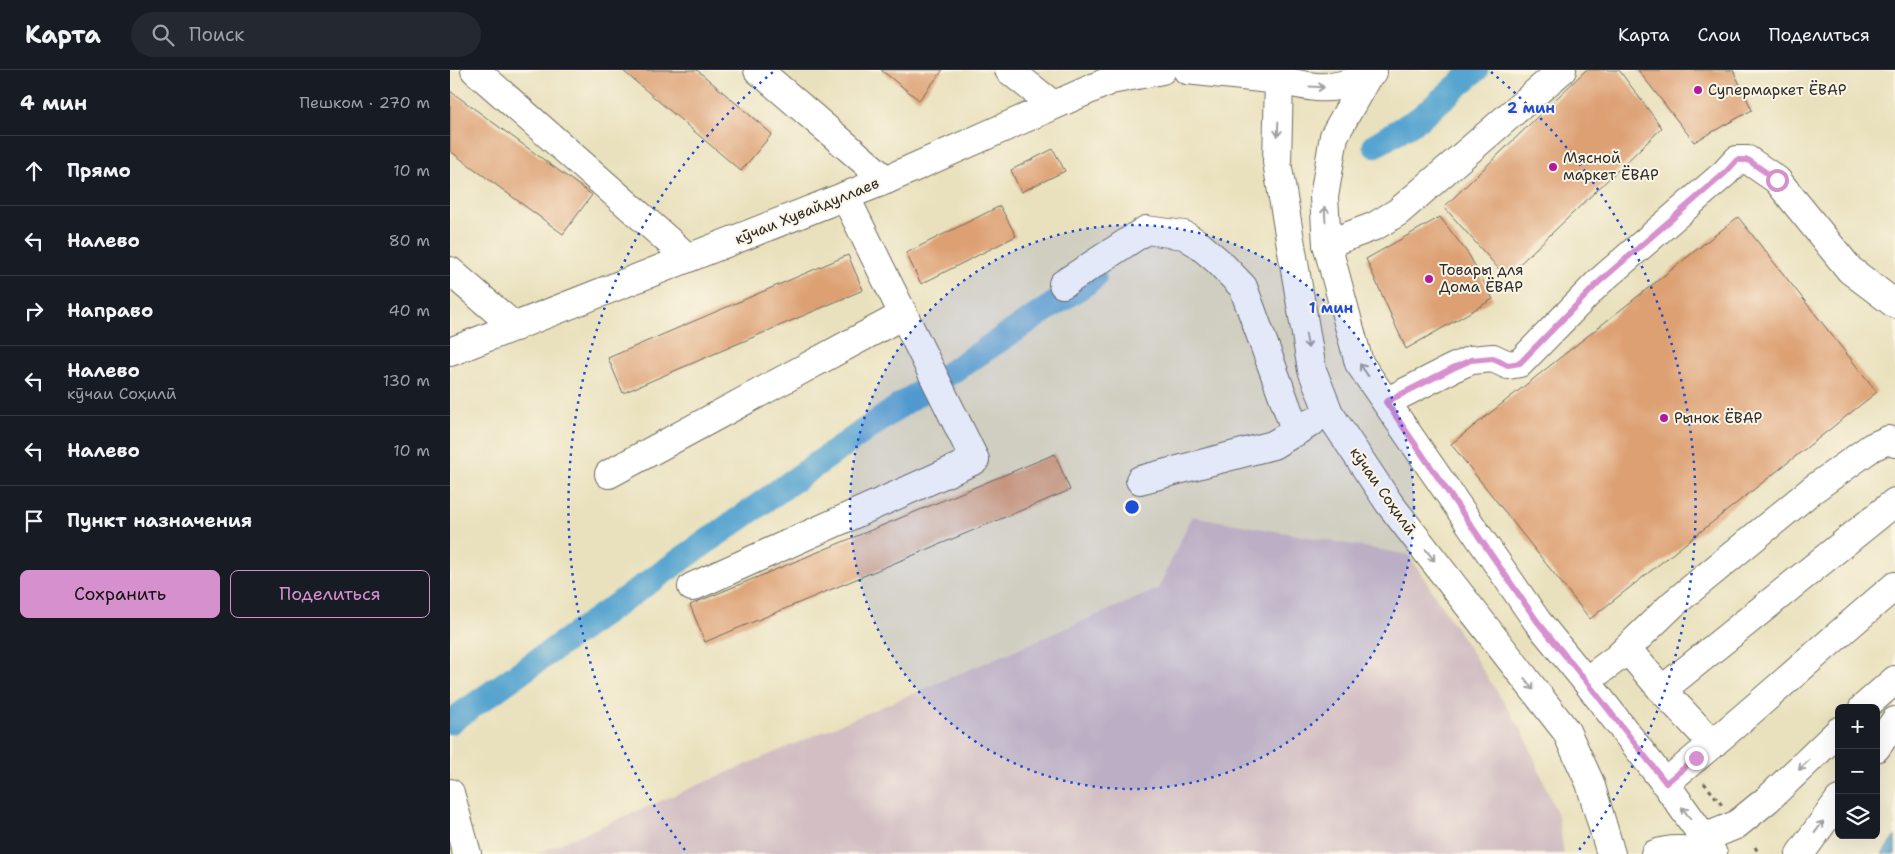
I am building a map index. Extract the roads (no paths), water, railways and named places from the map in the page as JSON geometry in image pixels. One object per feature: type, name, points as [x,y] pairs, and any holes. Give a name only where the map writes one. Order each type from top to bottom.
[{"type":"street","points":[[475,70],[688,258]]},
{"type":"street","points":[[758,70],[886,180]]},
{"type":"street","points":[[1010,70],[1053,106]]},
{"type":"street","name":"кӯчаи Хувайдуллаев","points":[[450,352],[886,180],[1112,80],[1162,70]]},
{"type":"street","points":[[1187,70],[1278,75],[1316,89],[1339,87],[1371,73]]},
{"type":"street","points":[[1327,244],[1375,226],[1398,212],[1562,70]]},
{"type":"street","points":[[1371,73],[1334,136],[1324,197],[1327,244],[1360,363],[1537,621],[1666,783],[1706,849]]},
{"type":"street","name":"кӯчаи Соҳилӣ","points":[[1278,75],[1277,162],[1312,370],[1329,413],[1389,503],[1566,731],[1590,783],[1611,854]]},
{"type":"street","points":[[1386,402],[1471,360],[1493,358],[1508,365],[1520,363],[1599,282],[1725,173],[1737,160],[1748,160],[1777,180],[1850,270],[1895,304]]},
{"type":"street","points":[[692,587],[975,460],[845,196]]},
{"type":"street","points":[[1063,284],[1146,230],[1184,235],[1197,243],[1243,287],[1296,432]]},
{"type":"street","points":[[450,270],[515,327]]},
{"type":"street","points":[[609,474],[903,314]]},
{"type":"street","points":[[1140,480],[1273,445],[1329,413]]},
{"type":"street","points":[[1586,681],[1627,649],[1673,604],[1812,490],[1872,447],[1888,440],[1895,443]]},
{"type":"street","points":[[1662,690],[1895,502]]},
{"type":"street","points":[[1666,783],[1895,586]]},
{"type":"street","points":[[1627,649],[1662,690],[1713,744]]},
{"type":"street","points":[[1868,704],[1895,680]]},
{"type":"street","points":[[1880,742],[1895,721]]},
{"type":"street","points":[[1655,854],[1676,849],[1706,849],[1762,804],[1835,735]]},
{"type":"street","points":[[450,793],[467,854]]},
{"type":"street","points":[[1800,854],[1835,806]]},
{"type":"water","points":[[1895,836],[1895,854],[1882,854]]},
{"type":"waterway","points":[[1375,145],[1420,118],[1476,70]]},
{"type":"waterway","points":[[450,722],[901,405],[1094,278]]},
{"type":"place","name":"Супермаркет ЁВАР","points":[[1698,90]]},
{"type":"place","name":"Мясной маркет ЁВАР","points":[[1553,167]]},
{"type":"place","name":"Товары для Дома ЁВАР","points":[[1429,279]]},
{"type":"place","name":"Рынок ЁВАР","points":[[1664,418]]}]
